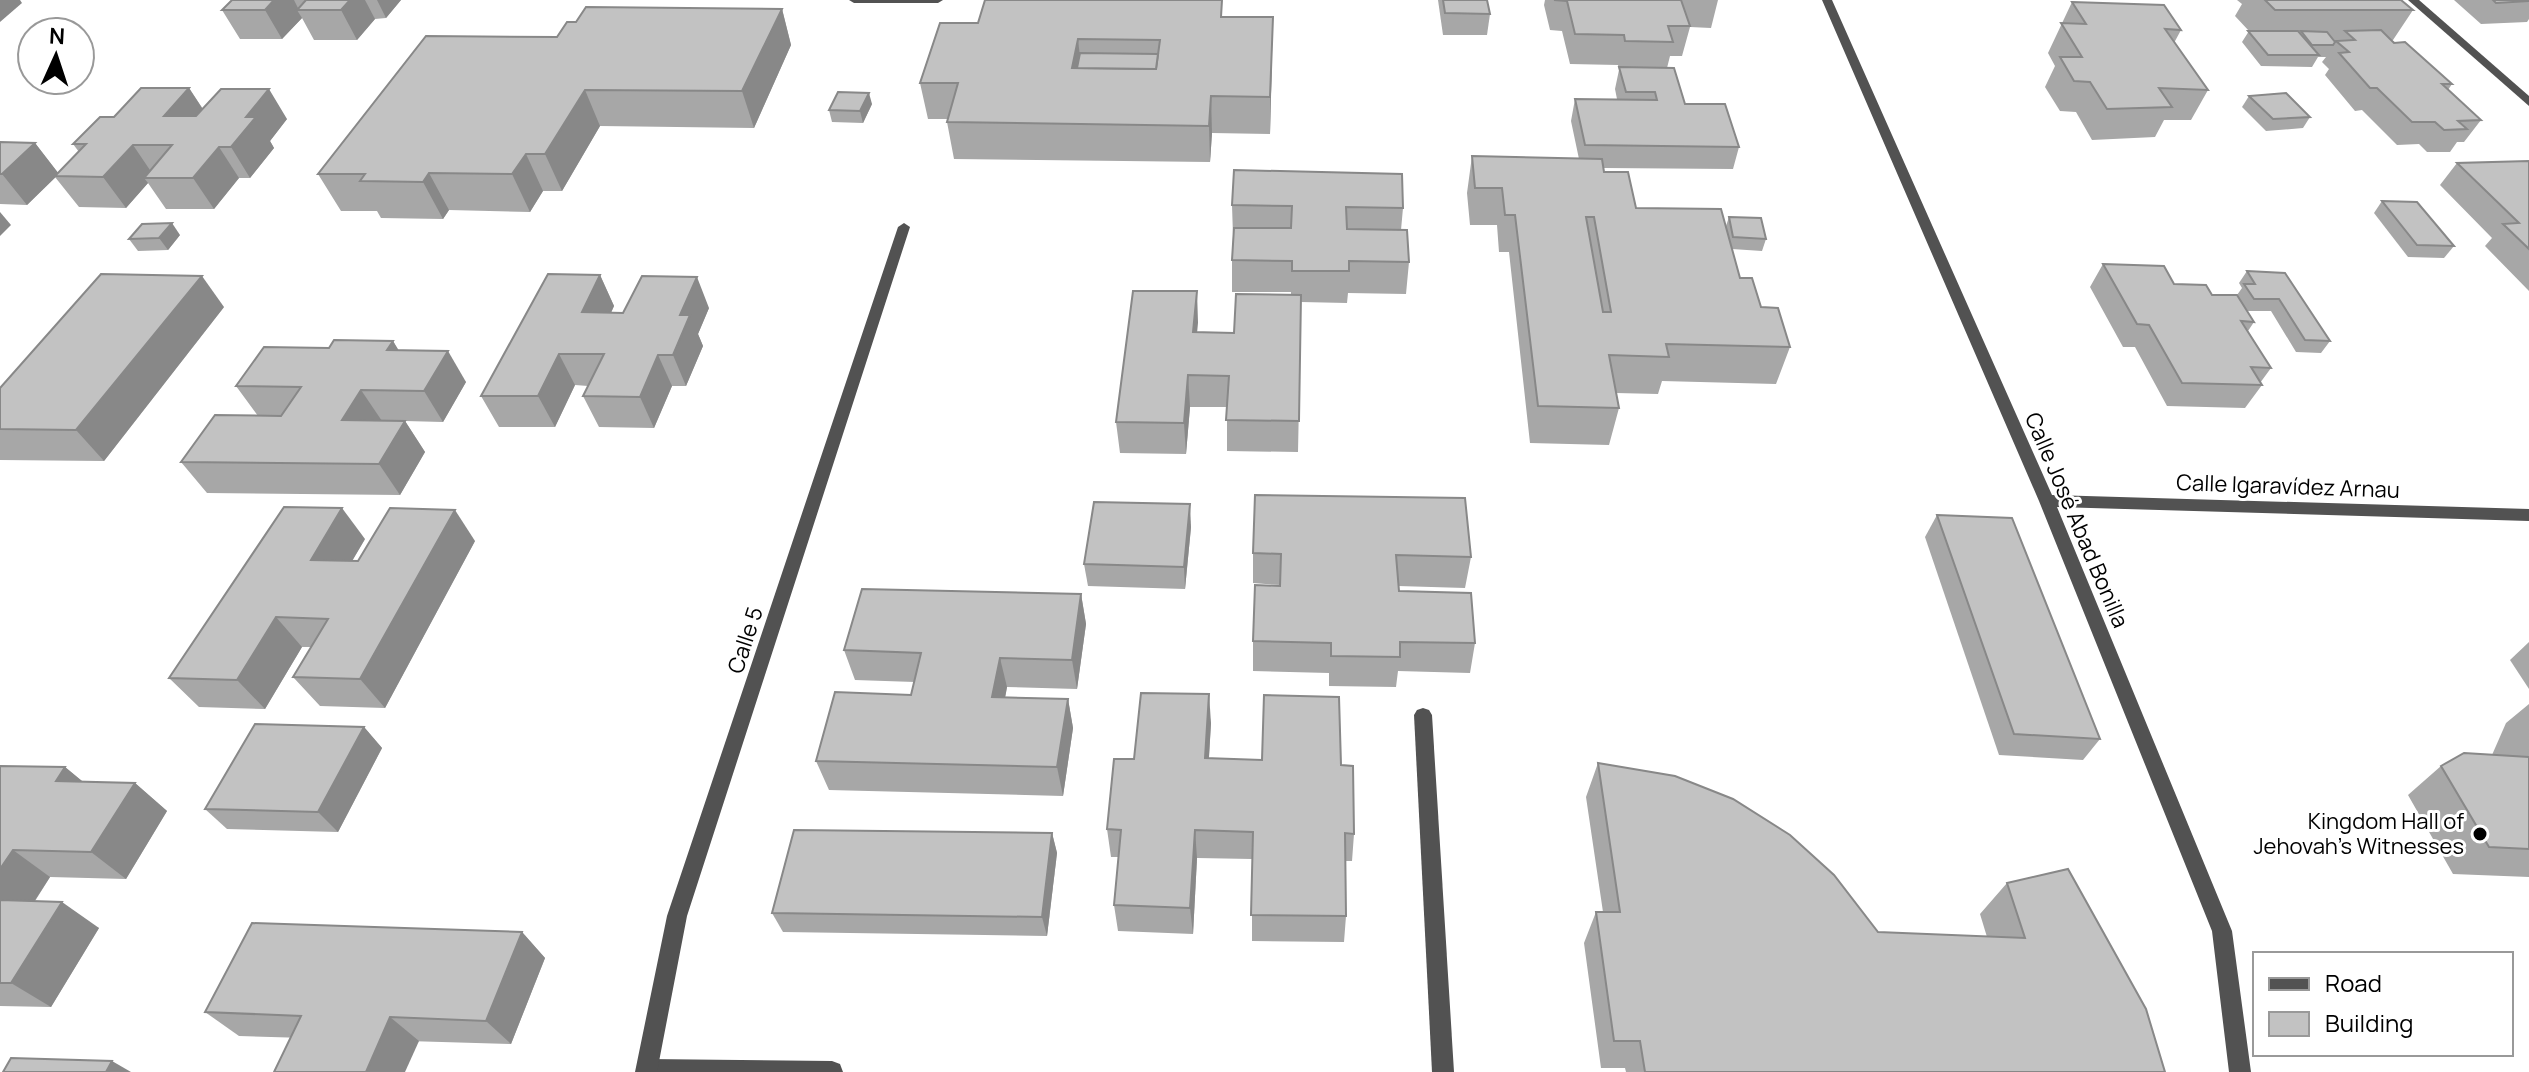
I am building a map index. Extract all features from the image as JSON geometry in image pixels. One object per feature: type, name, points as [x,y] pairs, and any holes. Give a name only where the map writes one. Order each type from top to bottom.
[{"type":"street","points":[[854,0],[938,0]]},
{"type":"street","name":"Calle José Abad Bonilla","points":[[1827,0],[2047,501],[2222,931],[2240,1072]]},
{"type":"street","points":[[2413,0],[2529,102]]},
{"type":"street","name":"Calle 5","points":[[646,1071],[677,916],[904,227]]},
{"type":"street","name":"Calle Igaravídez Arnau","points":[[2047,501],[2529,515]]},
{"type":"street","points":[[1423,715],[1443,1072]]},
{"type":"street","points":[[646,1071],[832,1072]]},
{"type":"building","points":[[232,0],[274,0],[265,10],[222,10]]},
{"type":"building","points":[[306,0],[350,0],[341,10],[297,10]]},
{"type":"building","points":[[985,0],[1222,0],[1221,17],[1273,17],[1270,97],[1211,96],[1209,126],[947,122],[958,83],[920,83],[940,23],[978,23]],"holes":[[[1078,39],[1160,40],[1156,69],[1072,68]]]},
{"type":"building","points":[[1443,0],[1487,0],[1490,14],[1445,13]]},
{"type":"building","points":[[1554,0],[1681,0],[1690,26],[1668,26],[1673,42],[1625,41],[1624,35],[1575,34],[1567,1]]},
{"type":"building","points":[[2265,0],[2401,0],[2413,10],[2275,10]]},
{"type":"building","points":[[2493,0],[2529,0],[2529,1],[2496,3]]},
{"type":"building","points":[[2072,2],[2164,5],[2181,30],[2165,29],[2208,90],[2159,88],[2172,107],[2107,109],[2090,82],[2074,81],[2060,57],[2082,57],[2061,23],[2086,24]]},
{"type":"building","points":[[586,7],[782,9],[742,91],[585,90],[545,154],[526,154],[512,174],[429,173],[423,182],[360,181],[365,174],[318,174],[426,36],[557,37],[567,22],[576,22]]},
{"type":"building","points":[[2381,30],[2394,43],[2405,42],[2452,84],[2442,84],[2481,120],[2458,121],[2467,129],[2444,130],[2435,122],[2412,122],[2377,88],[2370,88],[2339,53],[2349,52],[2336,41],[2355,40],[2345,31]]},
{"type":"building","points":[[2248,31],[2298,31],[2319,55],[2268,55]]},
{"type":"building","points":[[2301,31],[2327,32],[2335,42],[2333,45],[2312,45]]},
{"type":"building","points":[[1080,53],[1158,54],[1156,69],[1077,68]]},
{"type":"building","points":[[1619,67],[1674,68],[1685,104],[1725,104],[1739,147],[1585,145],[1575,99],[1657,100],[1655,92],[1626,92]]},
{"type":"building","points":[[141,88],[189,88],[164,116],[196,116],[221,89],[269,89],[246,117],[256,117],[231,147],[219,147],[193,178],[144,178],[172,145],[133,145],[103,177],[55,176],[86,144],[73,144],[100,117],[114,117]]},
{"type":"building","points":[[838,92],[869,93],[860,111],[829,110]]},
{"type":"building","points":[[2286,93],[2310,117],[2273,119],[2249,96]]},
{"type":"building","points":[[0,142],[35,143],[0,174]]},
{"type":"building","points":[[1472,156],[1602,159],[1604,172],[1628,172],[1636,208],[1721,209],[1740,278],[1752,278],[1761,307],[1778,308],[1790,347],[1666,344],[1669,357],[1609,355],[1619,408],[1538,406],[1515,215],[1505,215],[1502,188],[1475,188]],"holes":[[[1586,217],[1594,217],[1611,312],[1603,312]]]},
{"type":"building","points":[[2529,161],[2529,249],[2503,224],[2519,223],[2457,163]]},
{"type":"building","points":[[1234,170],[1402,174],[1403,208],[1346,207],[1347,229],[1407,230],[1409,262],[1349,261],[1349,271],[1292,271],[1292,261],[1232,260],[1234,228],[1291,228],[1292,206],[1232,205]]},
{"type":"building","points":[[2382,201],[2417,202],[2454,246],[2417,245]]},
{"type":"building","points":[[1729,217],[1761,218],[1766,239],[1733,237]]},
{"type":"building","points":[[172,223],[159,238],[129,239],[142,224]]},
{"type":"building","points":[[2103,264],[2164,266],[2174,284],[2206,285],[2212,295],[2237,295],[2254,322],[2241,321],[2271,368],[2251,367],[2262,385],[2182,383],[2149,325],[2137,324]]},
{"type":"building","points":[[2247,271],[2285,273],[2330,341],[2305,340],[2279,299],[2254,299],[2244,284],[2255,284]]},
{"type":"building","points":[[101,274],[202,276],[76,430],[0,429],[0,388]]},
{"type":"building","points":[[548,274],[600,275],[582,312],[623,313],[642,276],[697,277],[680,315],[690,315],[673,355],[658,355],[640,397],[583,396],[604,354],[559,354],[538,396],[481,396]]},
{"type":"building","points":[[1133,291],[1197,291],[1193,332],[1234,333],[1236,294],[1301,295],[1299,421],[1226,420],[1229,376],[1188,375],[1184,423],[1116,422]]},
{"type":"building","points":[[334,340],[393,341],[387,350],[448,351],[424,391],[361,390],[342,420],[405,421],[379,464],[181,462],[215,415],[281,416],[301,387],[236,386],[264,347],[329,348]]},
{"type":"building","points":[[1255,495],[1465,498],[1471,557],[1396,555],[1399,591],[1471,593],[1475,643],[1400,642],[1400,657],[1331,656],[1331,643],[1253,641],[1255,585],[1280,586],[1281,554],[1253,553]]},
{"type":"building","points":[[1094,502],[1190,504],[1184,567],[1084,564]]},
{"type":"building","points":[[284,507],[342,508],[311,560],[358,561],[390,508],[455,510],[360,679],[293,677],[328,619],[276,617],[237,680],[169,678]]},
{"type":"building","points":[[1937,515],[2012,518],[2100,739],[2014,734]]},
{"type":"building","points":[[862,589],[1081,594],[1072,660],[1000,658],[992,697],[1068,699],[1057,767],[816,761],[835,692],[911,695],[921,653],[844,650]]},
{"type":"building","points":[[1141,693],[1209,694],[1205,758],[1262,760],[1264,695],[1339,697],[1341,765],[1353,766],[1354,834],[1345,833],[1346,916],[1251,915],[1253,832],[1195,830],[1190,908],[1114,905],[1121,830],[1107,829],[1114,759],[1134,759]]},
{"type":"building","points":[[255,724],[364,727],[318,812],[205,809]]},
{"type":"building","points":[[2464,753],[2529,757],[2529,849],[2489,847],[2441,766]]},
{"type":"building","points":[[1598,763],[1675,776],[1733,799],[1790,835],[1834,875],[1878,932],[2025,938],[2007,883],[2068,869],[2146,1009],[2165,1072],[1645,1072],[1640,1041],[1614,1041],[1596,912],[1620,912]]},
{"type":"building","points":[[0,766],[65,767],[56,781],[135,783],[91,852],[13,850],[0,869]]},
{"type":"building","points":[[794,830],[1052,833],[1042,917],[772,913]]},
{"type":"building","points":[[0,900],[62,902],[11,983],[0,983]]},
{"type":"building","points":[[252,923],[522,932],[486,1021],[390,1017],[366,1072],[274,1072],[301,1016],[205,1012]]},
{"type":"building","points":[[11,1058],[112,1061],[106,1072],[3,1072]]},
{"type":"place","name":"Kingdom Hall of Jehovah’s Witnesses","points":[[2480,834]]}]
